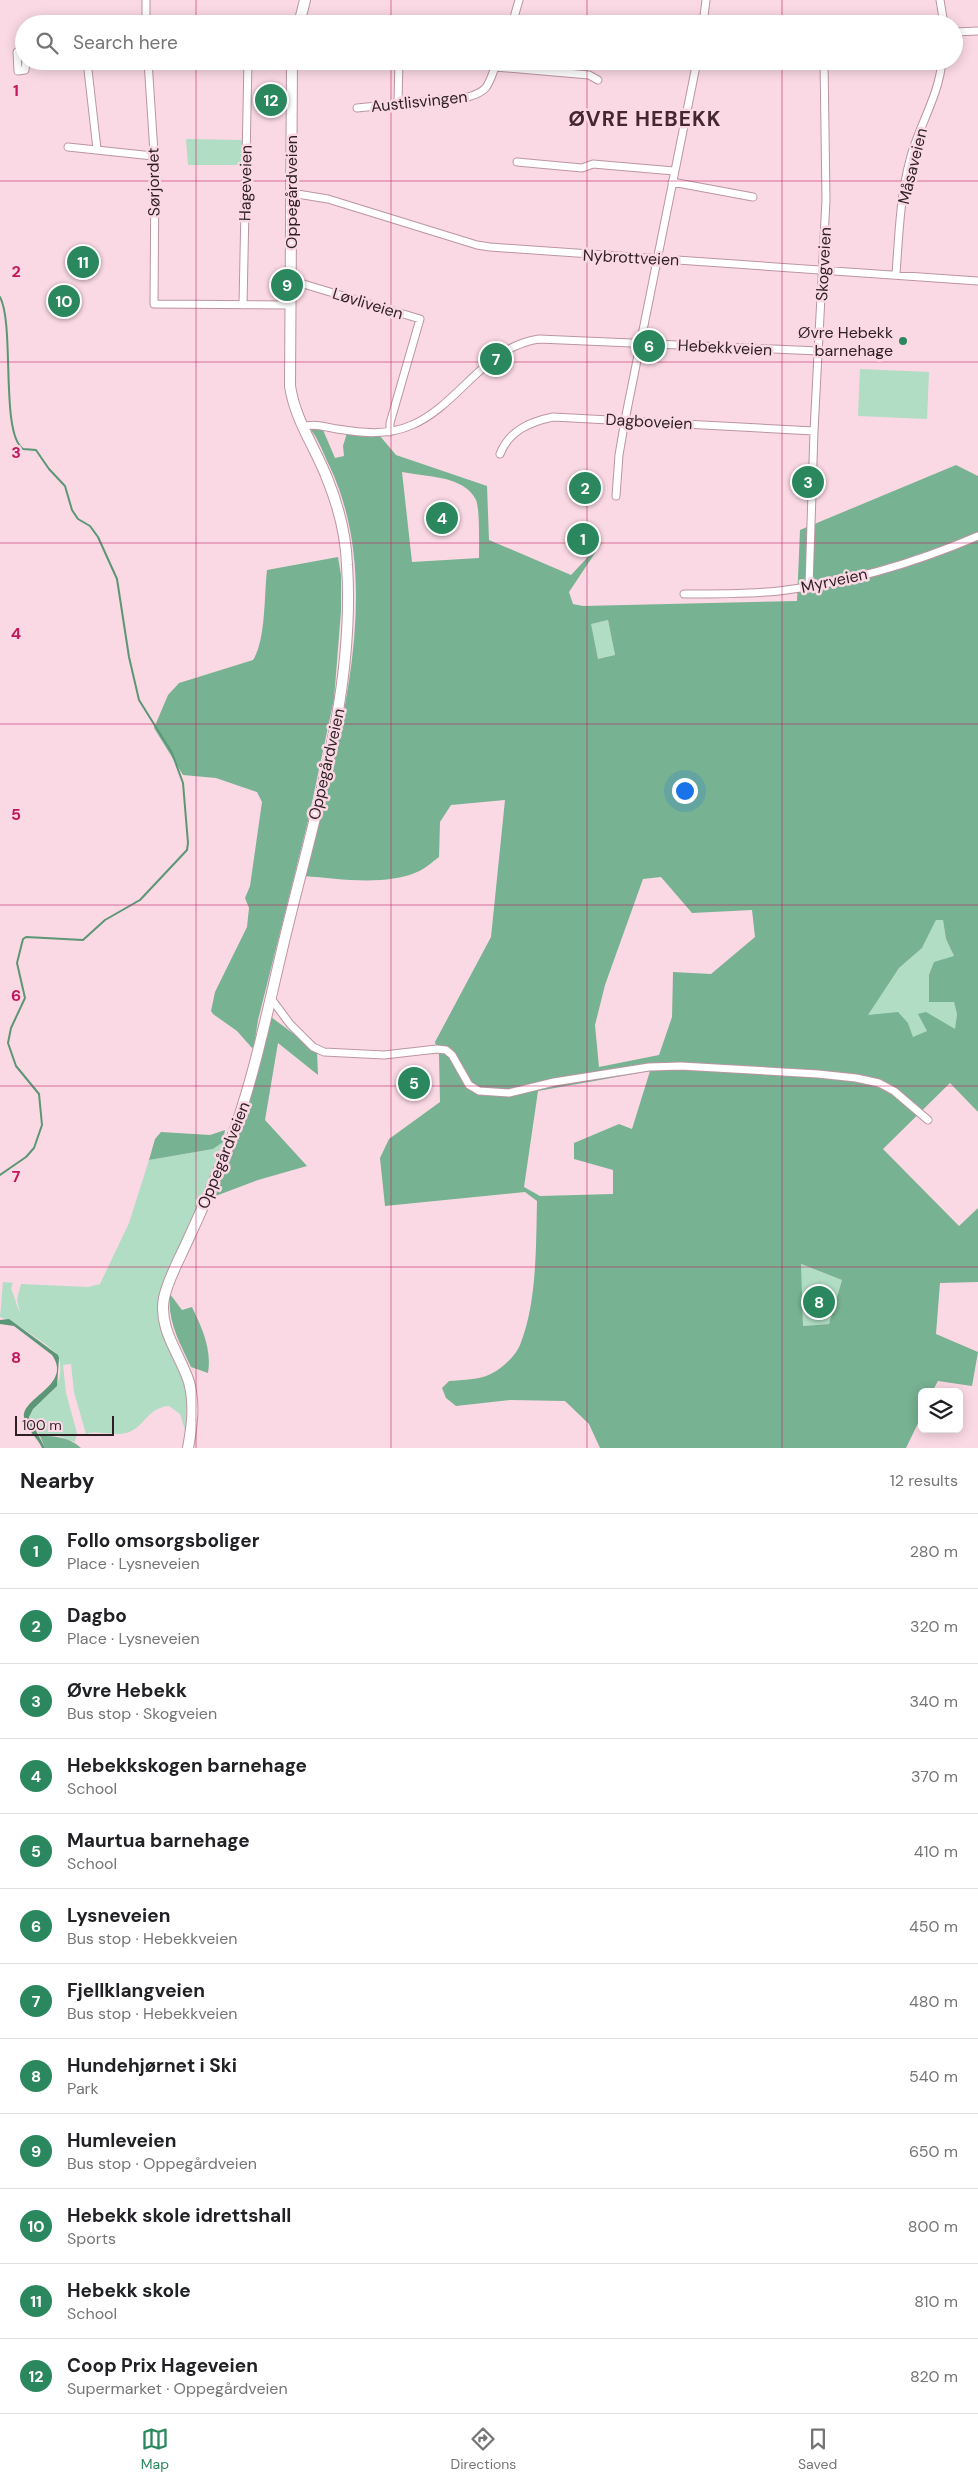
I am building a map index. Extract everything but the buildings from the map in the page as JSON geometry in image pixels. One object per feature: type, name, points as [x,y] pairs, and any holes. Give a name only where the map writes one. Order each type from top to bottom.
[{"type":"main road","points":[[301,15],[305,0]]},
{"type":"main road","name":"Oppegårdveien","points":[[188,1448],[193,1415],[192,1394],[184,1369],[164,1324],[164,1297],[234,1131],[256,1061],[338,710],[348,611],[347,554],[338,509],[328,480],[294,407],[290,386],[292,70]]},
{"type":"street","points":[[146,0],[146,15]]},
{"type":"street","points":[[515,15],[519,0]]},
{"type":"street","points":[[704,15],[706,0]]},
{"type":"street","points":[[940,0],[942,15]]},
{"type":"street","points":[[963,32],[978,31]]},
{"type":"street","points":[[88,70],[97,149]]},
{"type":"street","name":"Sørjordet","points":[[148,70],[153,156],[154,304],[243,305]]},
{"type":"street","name":"Hageveien","points":[[243,305],[248,70]]},
{"type":"street","points":[[398,102],[399,70]]},
{"type":"street","name":"Austlisvingen","points":[[357,108],[398,102],[468,97],[481,93],[486,88],[494,70]]},
{"type":"street","name":"Austlisvingen","points":[[552,70],[589,74],[598,80]]},
{"type":"street","points":[[616,496],[619,455],[625,420],[695,70]]},
{"type":"street","name":"Skogveien","points":[[809,586],[814,430],[824,269],[826,200],[824,70]]},
{"type":"street","name":"Måsaveien","points":[[896,274],[905,180],[917,135],[936,89],[940,70]]},
{"type":"street","points":[[68,147],[153,156]]},
{"type":"street","points":[[517,162],[582,168],[593,164],[674,171]]},
{"type":"street","points":[[672,182],[753,197]]},
{"type":"street","name":"Nybrottveien","points":[[291,193],[308,194],[477,245],[524,251],[824,269],[978,281]]},
{"type":"street","name":"Løvliveien","points":[[290,280],[420,319],[390,424],[390,432]]},
{"type":"street","points":[[243,305],[290,305]]},
{"type":"street","name":"Hebekkveien","points":[[303,427],[314,425],[373,433],[390,432],[411,425],[428,416],[498,355],[524,342],[546,338],[819,352]]},
{"type":"street","name":"Dagboveien","points":[[500,454],[511,436],[536,420],[580,417],[814,430]]},
{"type":"street","name":"Myrveien","points":[[684,594],[774,591],[809,586],[893,567],[978,536]]},
{"type":"street","points":[[270,997],[290,1024],[313,1047],[324,1052],[384,1055],[437,1049],[446,1050],[452,1055],[469,1085],[479,1091],[509,1093],[554,1082],[649,1067],[681,1066],[818,1074],[856,1078],[879,1083],[894,1091],[928,1120]]},
{"type":"shaded area","points":[[186,139],[242,140],[241,165],[188,165]]},
{"type":"shaded area","points":[[860,369],[929,372],[927,419],[858,416]]},
{"type":"shaded area","points":[[311,430],[323,430],[335,458],[344,456],[343,446],[347,433],[380,436],[396,455],[487,486],[489,540],[571,575],[603,541],[569,592],[573,604],[583,606],[797,601],[800,530],[956,465],[978,476],[978,1112],[950,1083],[883,1149],[959,1226],[978,1208],[978,1282],[940,1283],[936,1334],[978,1352],[972,1386],[938,1381],[934,1388],[918,1388],[918,1423],[906,1448],[600,1448],[589,1424],[565,1401],[511,1400],[456,1406],[446,1398],[442,1388],[449,1381],[479,1378],[494,1373],[510,1360],[518,1350],[526,1329],[533,1293],[537,1201],[525,1192],[385,1206],[380,1158],[389,1139],[440,1102],[439,1055],[435,1042],[491,937],[505,800],[451,805],[440,822],[439,857],[417,872],[391,879],[377,880],[347,880],[305,876],[341,724],[350,671],[355,618],[355,566],[347,515],[330,467]],"holes":[[[402,472],[443,478],[463,486],[470,492],[476,500],[478,511],[479,558],[412,562]],[[608,620],[615,655],[598,659],[591,624]],[[661,877],[692,913],[752,910],[755,937],[711,974],[673,972],[672,1017],[659,1055],[599,1067],[595,1025],[605,985],[643,879]],[[936,920],[943,920],[946,939],[954,956],[934,962],[929,975],[929,1002],[954,1002],[957,1014],[955,1029],[926,1012],[918,1014],[927,1031],[913,1037],[908,1023],[898,1012],[868,1015],[899,968],[922,948]],[[650,1071],[632,1129],[619,1124],[574,1143],[574,1159],[613,1170],[613,1194],[540,1196],[524,1187],[538,1091]],[[801,1264],[842,1280],[829,1324],[803,1326]]]},
{"type":"shaded area","points":[[338,557],[341,575],[341,611],[334,699],[308,821],[252,1048],[237,1031],[211,1011],[215,992],[247,927],[249,908],[245,898],[250,886],[262,802],[257,792],[216,778],[183,775],[154,728],[168,695],[179,683],[253,660],[260,641],[264,617],[267,570]]},
{"type":"shaded area","points":[[608,620],[615,655],[598,659],[590,624]]},
{"type":"shaded area","points":[[936,920],[943,920],[946,939],[954,956],[929,1002],[954,1002],[957,1014],[955,1030],[927,1031],[913,1038],[908,1023],[867,1016],[899,968],[922,948]]},
{"type":"shaded area","points":[[271,1017],[317,1051],[318,1075],[278,1043],[265,1120],[307,1166],[258,1180],[213,1197]]},
{"type":"shaded area","points":[[225,1130],[223,1142],[213,1149],[149,1160],[155,1139],[161,1132],[210,1135]]},
{"type":"shaded area","points":[[223,1142],[227,1146],[161,1296],[188,1395],[185,1430],[180,1414],[169,1406],[155,1410],[138,1427],[126,1433],[86,1434],[74,1392],[71,1364],[63,1365],[66,1393],[77,1433],[75,1442],[59,1436],[40,1436],[29,1415],[57,1385],[60,1374],[60,1361],[55,1352],[41,1341],[22,1328],[0,1317],[3,1282],[13,1283],[11,1288],[20,1314],[17,1299],[21,1284],[88,1287],[100,1284],[129,1223],[149,1160],[213,1149]]},
{"type":"shaded area","points":[[800,1264],[842,1280],[829,1324],[803,1326]]},
{"type":"shaded area","points":[[170,1294],[182,1310],[192,1307],[203,1331],[207,1347],[209,1356],[208,1373],[191,1367],[172,1323]]},
{"type":"shaded area","points":[[9,1319],[58,1355],[59,1358],[57,1386],[33,1409],[29,1417],[45,1448],[42,1448],[29,1429],[24,1417],[25,1410],[52,1383],[56,1375],[57,1365],[52,1355],[14,1326],[0,1324],[0,1320]]},
{"type":"shaded area","points":[[40,1436],[62,1438],[72,1441],[81,1448],[45,1448]]},
{"type":"waterway","points":[[0,297],[7,330],[10,401],[16,439],[23,449],[36,450],[49,469],[65,486],[72,510],[78,519],[90,526],[98,537],[117,579],[129,657],[139,700],[172,753],[183,783],[188,843],[187,850],[140,900],[105,920],[83,940],[26,937],[23,939],[17,963],[25,998],[11,1028],[8,1043],[16,1066],[39,1094],[42,1125],[34,1148],[26,1157],[0,1175]]},
{"type":"place","name":"Coop Prix Hageveien","points":[[271,100]]},
{"type":"place","name":"Hebekk skole","points":[[83,262]]},
{"type":"place","name":"Humleveien","points":[[287,285]]},
{"type":"place","name":"Hebekk skole idrettshall","points":[[64,301]]},
{"type":"place","name":"Øvre Hebekk barnehage","points":[[903,341]]},
{"type":"place","name":"Lysneveien","points":[[649,346]]},
{"type":"place","name":"Fjellklangveien","points":[[496,359]]},
{"type":"place","name":"Øvre Hebekk","points":[[808,482]]},
{"type":"place","name":"Dagbo","points":[[585,488]]},
{"type":"place","name":"Hebekkskogen barnehage","points":[[442,518]]},
{"type":"place","name":"Follo omsorgsboliger","points":[[583,539]]},
{"type":"place","name":"Maurtua barnehage","points":[[414,1083]]},
{"type":"place","name":"Hundehjørnet i Ski","points":[[819,1302]]},
{"type":"district","name":"ØVRE HEBEKK","points":[[645,119]]}]
